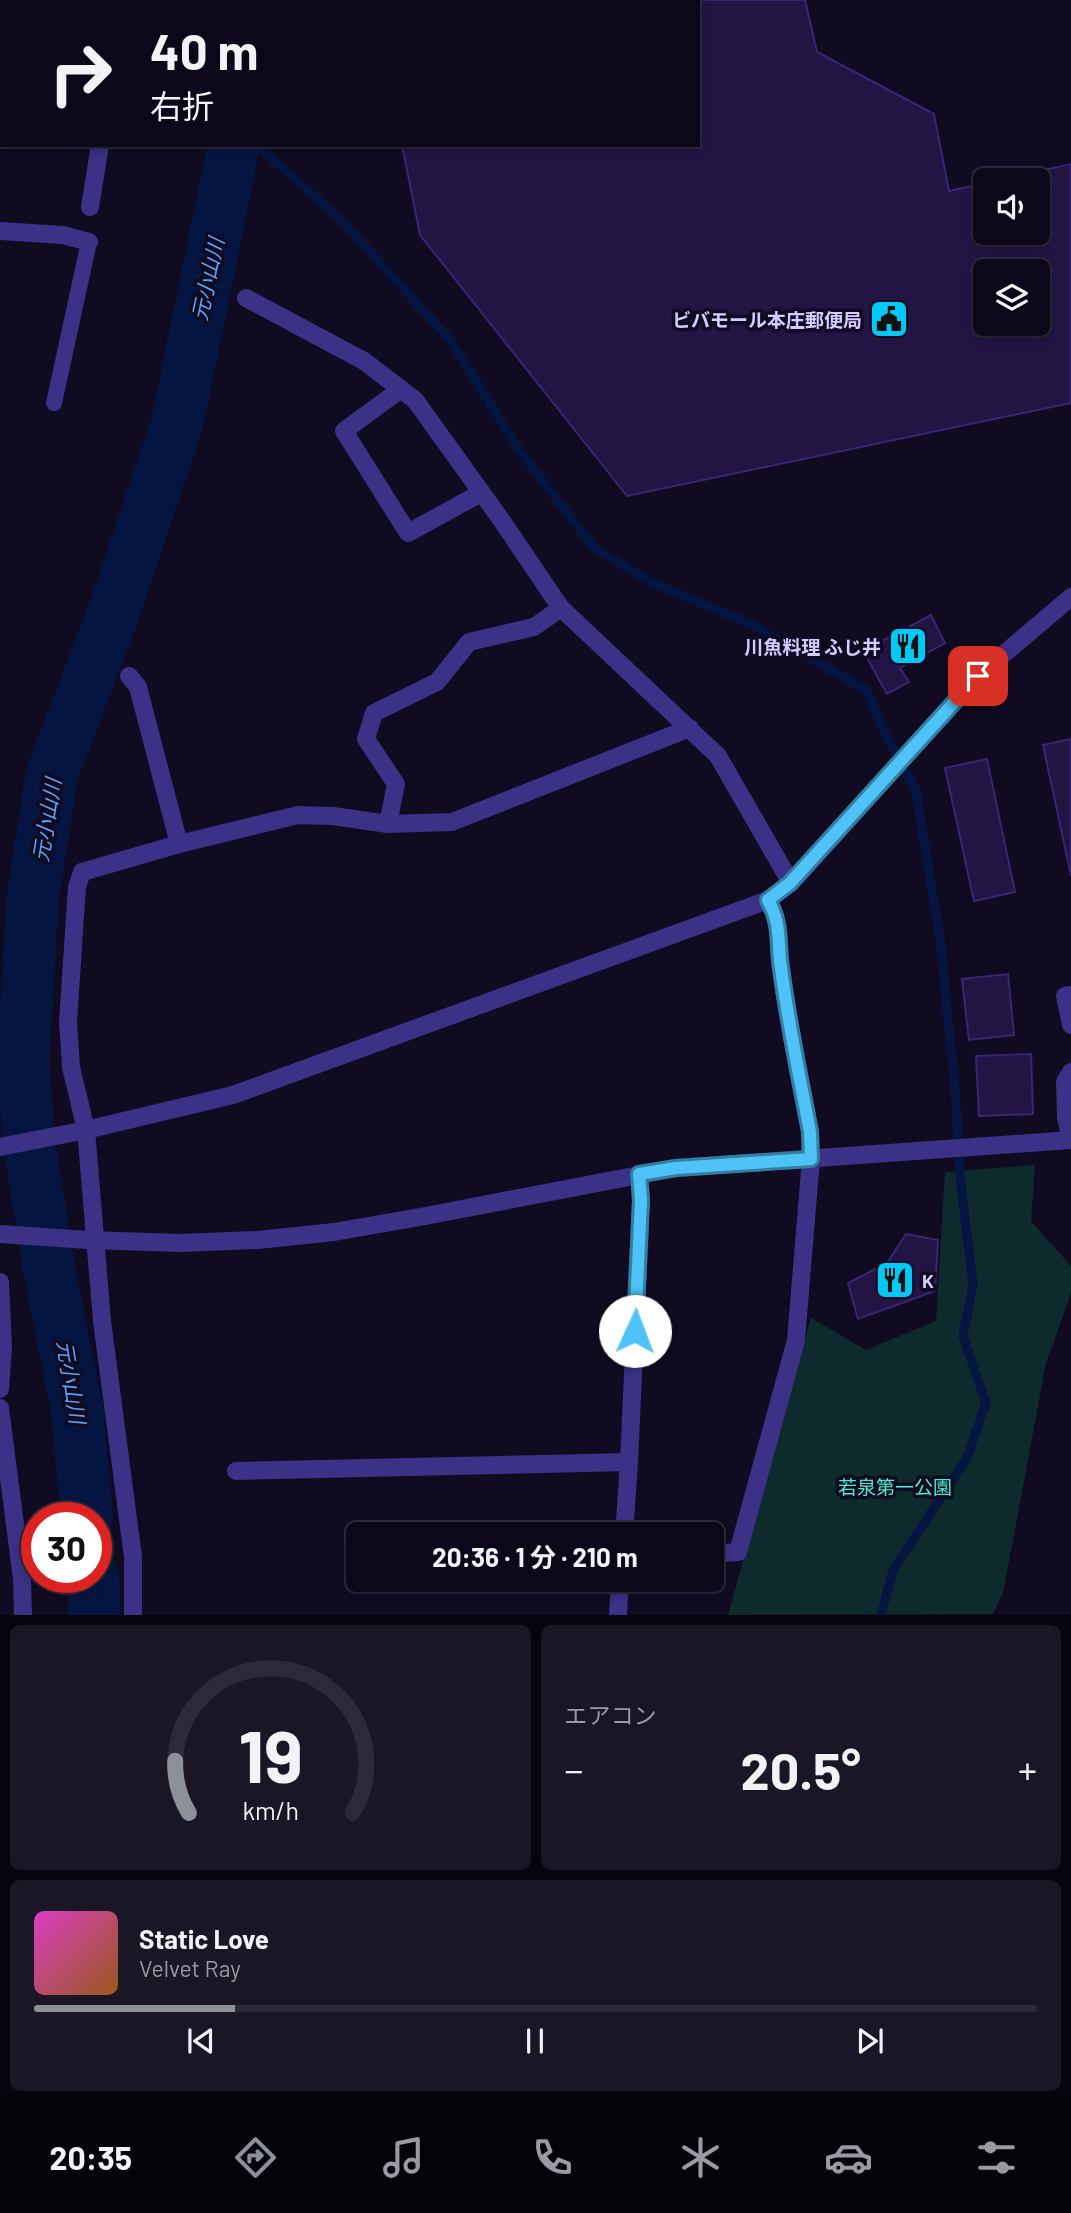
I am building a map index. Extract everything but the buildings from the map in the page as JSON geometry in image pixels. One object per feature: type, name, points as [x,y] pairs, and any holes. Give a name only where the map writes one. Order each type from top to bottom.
[{"type":"street","points":[[90,207],[100,147]]},
{"type":"street","points":[[0,232],[63,235],[89,242]]},
{"type":"street","points":[[246,298],[364,361],[415,400],[561,608],[718,756],[790,883]]},
{"type":"street","points":[[401,389],[344,431],[408,533],[481,493]]},
{"type":"street","points":[[0,1147],[233,1095],[768,900],[790,883],[978,676],[1071,597]]},
{"type":"street","points":[[388,824],[396,784],[366,739],[374,713],[437,682],[469,642],[534,627],[561,608]]},
{"type":"street","points":[[129,676],[138,687],[179,844]]},
{"type":"street","points":[[133,1615],[132,1558],[71,1067],[68,1022],[77,887],[82,872],[179,844],[298,815],[333,816],[388,824],[452,822],[690,728]]},
{"type":"street","points":[[724,1553],[738,1552],[796,1340],[811,1159],[810,1132],[780,966],[779,928],[775,912],[768,900]]},
{"type":"street","points":[[1071,995],[1065,996],[1071,1025]]},
{"type":"street","points":[[3,1235],[180,1243],[334,1232],[676,1168],[1071,1140],[1066,1117],[1065,1082],[1071,1072]]},
{"type":"street","points":[[625,1522],[641,1200],[639,1174]]},
{"type":"street","points":[[0,1282],[3,1347],[0,1389]]},
{"type":"street","points":[[0,1408],[22,1579],[23,1615]]},
{"type":"street","points":[[236,1471],[629,1462]]},
{"type":"street","points":[[618,1615],[619,1592]]},
{"type":"lane","points":[[54,402],[89,242]]},
{"type":"green space","name":"若泉第一公園","points":[[1035,1165],[1031,1221],[1071,1266],[1071,1293],[1046,1363],[1003,1593],[993,1614],[728,1615],[811,1318],[866,1350],[936,1321],[945,1172]]},
{"type":"waterway","name":"元小山川","points":[[86,1502],[77,1409],[50,1274],[29,1142],[23,1063],[33,896],[52,774],[116,606],[177,424],[234,147]]},
{"type":"waterway","points":[[259,147],[342,221],[450,340],[520,451],[594,548],[653,583],[753,625],[866,690],[916,791],[941,946],[956,1100],[960,1176],[973,1285],[963,1336],[986,1403],[967,1458],[893,1570],[881,1615]]},
{"type":"waterway","name":"元小山川","points":[[94,1593],[95,1615]]},
{"type":"place","name":"ビバモール本庄郵便局","points":[[889,319]]},
{"type":"place","name":"川魚料理 ふじ井","points":[[908,646]]},
{"type":"place","name":"K","points":[[895,1280]]},
{"type":"route","points":[[635,1331],[641,1200],[639,1174],[676,1168],[811,1159],[810,1132],[780,966],[779,928],[775,912],[768,900],[790,883],[978,676]]}]
